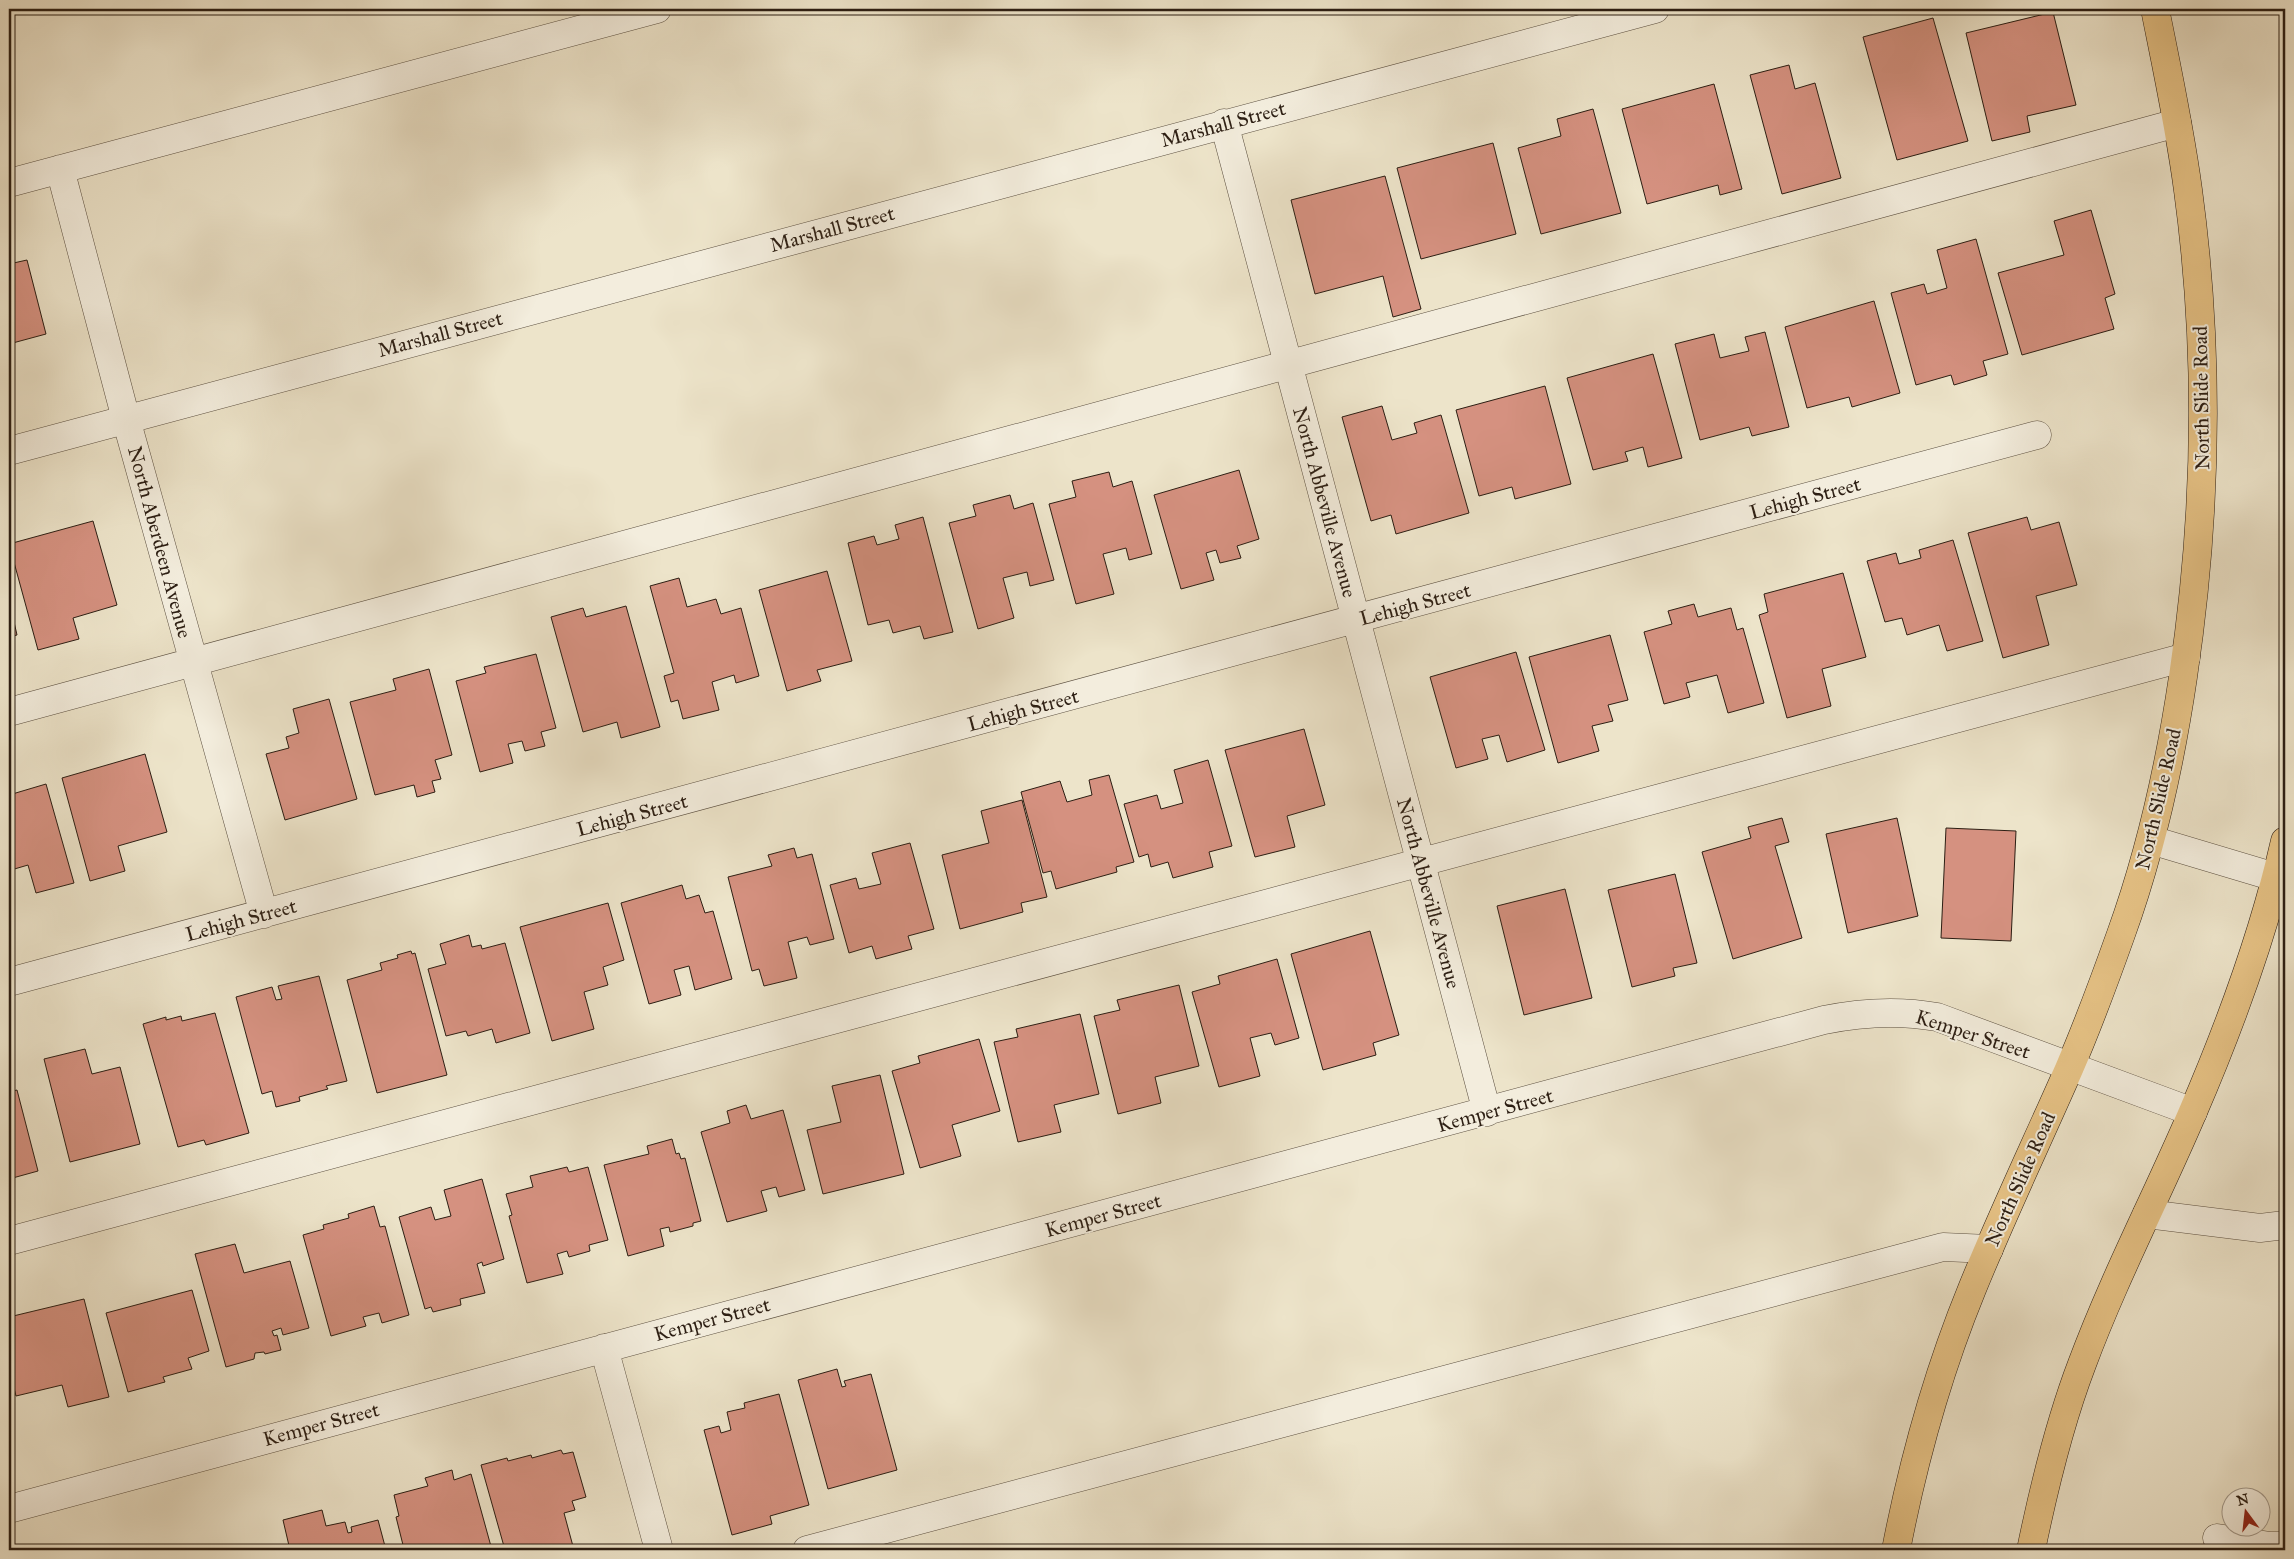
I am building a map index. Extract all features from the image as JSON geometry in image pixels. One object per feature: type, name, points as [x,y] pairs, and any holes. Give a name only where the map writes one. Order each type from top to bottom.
[{"type":"main road","name":"North Slide Road","points":[[1896,1550],[1903,1514],[1929,1413],[1970,1293],[2070,1067],[2132,905],[2151,840],[2175,729],[2192,615],[2201,514],[2204,406],[2197,274],[2188,190],[2155,9]]},
{"type":"main road","points":[[2031,1550],[2057,1441],[2081,1365],[2111,1290],[2193,1112],[2248,972],[2281,879],[2285,841]]},
{"type":"street","points":[[9,183],[656,9]]},
{"type":"street","name":"Marshall Street","points":[[9,450],[1224,123],[1618,13],[1655,9]]},
{"type":"street","name":"North Abbeville Avenue","points":[[1224,123],[1487,1112]]},
{"type":"street","points":[[9,712],[2177,123]]},
{"type":"street","name":"North Aberdeen Avenue","points":[[60,169],[126,419],[264,914]]},
{"type":"street","name":"Lehigh Street","points":[[9,982],[2038,435]]},
{"type":"street","points":[[9,1241],[2186,657]]},
{"type":"street","points":[[2151,840],[2281,879]]},
{"type":"street","name":"Kemper Street","points":[[9,1509],[1824,1020],[1857,1013],[1910,1012],[1937,1017],[2193,1112]]},
{"type":"street","points":[[2147,1214],[2260,1228],[2285,1225]]},
{"type":"street","points":[[807,1550],[1943,1247],[1989,1249]]},
{"type":"street","points":[[604,1348],[659,1550]]},
{"type":"street","points":[[2217,1538],[2270,1546],[2285,1546]]},
{"type":"building","points":[[2053,12],[2076,105],[2027,116],[2030,132],[1992,141],[1966,33]]},
{"type":"building","points":[[1933,18],[1968,141],[1897,160],[1863,37]]},
{"type":"building","points":[[1789,65],[1795,89],[1815,83],[1841,178],[1782,194],[1750,75]]},
{"type":"building","points":[[1714,84],[1742,189],[1720,195],[1718,185],[1647,204],[1622,109]]},
{"type":"building","points":[[1593,109],[1621,213],[1541,234],[1518,148],[1561,136],[1557,119]]},
{"type":"building","points":[[1493,143],[1516,234],[1421,259],[1397,168]]},
{"type":"building","points":[[1385,176],[1421,309],[1393,317],[1383,276],[1315,294],[1291,200]]},
{"type":"building","points":[[2091,210],[2115,294],[2105,298],[2114,329],[2022,355],[1998,273],[2064,255],[2054,221]]},
{"type":"building","points":[[1976,239],[2008,354],[1983,361],[1987,375],[1954,385],[1951,375],[1916,385],[1891,293],[1924,284],[1927,294],[1947,288],[1937,250]]},
{"type":"building","points":[[27,260],[46,334],[9,344],[9,264]]},
{"type":"building","points":[[1874,301],[1900,393],[1852,407],[1849,397],[1807,408],[1785,327]]},
{"type":"building","points":[[1765,332],[1789,427],[1752,436],[1749,427],[1700,440],[1675,344],[1714,334],[1720,358],[1749,351],[1745,337]]},
{"type":"building","points":[[1653,354],[1682,458],[1648,467],[1643,447],[1625,452],[1628,461],[1593,470],[1567,378]]},
{"type":"building","points":[[1545,386],[1571,484],[1515,499],[1512,487],[1479,496],[1456,410]]},
{"type":"building","points":[[1382,406],[1392,440],[1417,433],[1414,423],[1441,415],[1469,513],[1396,534],[1391,515],[1371,521],[1342,417]]},
{"type":"building","points":[[1239,470],[1259,539],[1237,546],[1241,558],[1220,563],[1216,550],[1206,553],[1214,580],[1181,589],[1154,495]]},
{"type":"building","points":[[1109,472],[1113,487],[1132,481],[1152,554],[1129,560],[1126,548],[1103,554],[1114,594],[1076,604],[1049,504],[1076,497],[1072,481]]},
{"type":"building","points":[[1010,495],[1014,509],[1033,503],[1054,580],[1030,586],[1027,572],[1003,578],[1014,618],[978,629],[949,523],[976,516],[973,505]]},
{"type":"building","points":[[923,517],[953,632],[924,639],[920,626],[893,633],[889,620],[868,625],[848,543],[874,536],[877,545],[899,539],[895,525]]},
{"type":"building","points":[[2027,517],[2031,530],[2059,522],[2077,585],[2036,596],[2049,645],[2003,658],[1968,533]]},
{"type":"building","points":[[93,521],[117,605],[73,618],[79,639],[38,650],[9,544]]},
{"type":"building","points":[[1953,540],[1983,641],[1947,651],[1939,625],[1907,635],[1902,618],[1885,622],[1867,561],[1896,553],[1899,564],[1921,558],[1919,550]]},
{"type":"building","points":[[827,571],[852,661],[817,670],[821,681],[787,691],[759,590]]},
{"type":"building","points":[[1843,573],[1866,657],[1822,669],[1831,706],[1787,718],[1759,615],[1768,612],[1764,594]]},
{"type":"building","points":[[679,578],[687,607],[716,599],[721,614],[741,608],[759,676],[736,683],[734,675],[712,682],[719,710],[683,719],[678,700],[671,702],[664,676],[674,673],[650,586]]},
{"type":"building","points":[[9,600],[17,635],[9,637]]},
{"type":"building","points":[[1694,604],[1698,617],[1731,608],[1737,630],[1743,628],[1764,703],[1728,713],[1717,675],[1686,683],[1690,697],[1664,704],[1644,632],[1672,624],[1668,611]]},
{"type":"building","points":[[626,606],[660,727],[621,738],[617,722],[583,732],[551,617],[583,608],[586,617]]},
{"type":"building","points":[[1610,635],[1628,700],[1608,705],[1613,721],[1592,726],[1599,751],[1558,763],[1529,657]]},
{"type":"building","points":[[1516,652],[1545,750],[1507,762],[1499,735],[1482,739],[1488,759],[1456,768],[1430,677]]},
{"type":"building","points":[[536,654],[556,728],[541,732],[545,746],[525,751],[522,741],[508,744],[513,763],[480,772],[456,681],[486,673],[484,667]]},
{"type":"building","points":[[429,669],[452,755],[435,760],[441,779],[432,781],[435,792],[417,797],[414,785],[375,795],[350,702],[396,690],[393,679]]},
{"type":"building","points":[[329,699],[357,799],[285,820],[266,754],[289,748],[286,737],[299,733],[293,709]]},
{"type":"building","points":[[1304,729],[1325,805],[1287,816],[1295,847],[1255,857],[1225,750]]},
{"type":"building","points":[[145,754],[167,832],[118,846],[125,871],[90,881],[62,778]]},
{"type":"building","points":[[1208,760],[1232,846],[1209,852],[1213,867],[1173,878],[1168,862],[1151,867],[1148,854],[1139,857],[1124,804],[1157,795],[1161,809],[1183,803],[1174,770]]},
{"type":"building","points":[[1109,775],[1134,862],[1116,867],[1117,872],[1056,889],[1051,871],[1043,873],[1021,792],[1060,781],[1067,802],[1092,795],[1089,780]]},
{"type":"building","points":[[46,784],[74,883],[36,893],[28,865],[11,870],[12,876],[9,877],[9,795]]},
{"type":"building","points":[[1022,800],[1047,897],[1021,903],[1023,912],[960,929],[942,855],[989,843],[981,811]]},
{"type":"building","points":[[1782,818],[1789,842],[1775,846],[1802,938],[1733,959],[1702,852],[1751,838],[1748,827]]},
{"type":"building","points":[[1897,818],[1918,916],[1848,933],[1826,834]]},
{"type":"building","points":[[1946,828],[2016,831],[2011,941],[1941,938]]},
{"type":"building","points":[[910,843],[934,929],[908,936],[912,949],[876,959],[872,946],[849,953],[830,885],[856,878],[859,889],[881,884],[872,853]]},
{"type":"building","points":[[794,848],[797,858],[812,854],[834,939],[810,945],[807,937],[788,942],[797,978],[764,986],[759,969],[752,971],[728,877],[772,866],[768,855]]},
{"type":"building","points":[[1675,874],[1697,963],[1673,968],[1675,976],[1632,987],[1608,890]]},
{"type":"building","points":[[682,885],[686,899],[699,895],[705,913],[713,911],[732,979],[695,990],[689,966],[674,970],[681,995],[649,1004],[621,903]]},
{"type":"building","points":[[1565,889],[1592,998],[1524,1015],[1497,906]]},
{"type":"building","points":[[608,903],[624,960],[603,967],[608,985],[584,992],[594,1029],[552,1041],[520,927]]},
{"type":"building","points":[[1370,931],[1399,1035],[1373,1043],[1376,1055],[1323,1070],[1291,954]]},
{"type":"building","points":[[469,935],[472,947],[481,945],[482,949],[505,943],[530,1033],[496,1043],[492,1029],[468,1036],[466,1031],[446,1036],[428,969],[446,964],[440,944]]},
{"type":"building","points":[[411,951],[412,954],[415,953],[447,1075],[377,1093],[347,980],[382,970],[380,963],[398,958],[397,955]]},
{"type":"building","points":[[1277,959],[1299,1038],[1275,1045],[1271,1033],[1250,1038],[1260,1076],[1219,1087],[1192,992],[1220,984],[1218,976]]},
{"type":"building","points":[[319,976],[347,1081],[326,1086],[328,1089],[299,1097],[300,1101],[276,1107],[272,1091],[262,1094],[236,997],[272,987],[276,1000],[282,999],[278,986]]},
{"type":"building","points":[[1179,985],[1199,1066],[1155,1077],[1161,1103],[1118,1114],[1094,1016],[1120,1010],[1117,1000]]},
{"type":"building","points":[[215,1013],[249,1133],[206,1145],[204,1140],[178,1147],[143,1024],[166,1017],[166,1020],[181,1016],[182,1021]]},
{"type":"building","points":[[1080,1014],[1099,1094],[1054,1105],[1061,1132],[1018,1142],[994,1042],[1018,1037],[1016,1029]]},
{"type":"building","points":[[979,1039],[1000,1111],[952,1125],[961,1156],[920,1168],[892,1071],[920,1063],[918,1056]]},
{"type":"building","points":[[85,1049],[92,1074],[120,1067],[140,1144],[70,1162],[44,1059]]},
{"type":"building","points":[[880,1075],[904,1174],[823,1194],[807,1130],[841,1122],[832,1086]]},
{"type":"building","points":[[17,1090],[38,1171],[9,1179],[9,1092]]},
{"type":"building","points":[[746,1105],[751,1119],[783,1110],[805,1190],[779,1197],[776,1187],[761,1191],[767,1211],[727,1222],[701,1132],[730,1123],[727,1111]]},
{"type":"building","points":[[672,1139],[676,1154],[679,1153],[681,1159],[685,1158],[701,1221],[693,1223],[693,1226],[670,1232],[669,1227],[660,1229],[664,1246],[628,1256],[604,1165],[649,1154],[647,1146]]},
{"type":"building","points":[[567,1167],[569,1172],[588,1167],[608,1240],[589,1245],[590,1251],[569,1257],[567,1251],[557,1254],[563,1274],[527,1283],[509,1216],[512,1215],[506,1194],[533,1187],[530,1176]]},
{"type":"building","points":[[482,1179],[504,1259],[483,1266],[482,1262],[477,1264],[485,1293],[460,1299],[461,1305],[433,1312],[431,1307],[425,1309],[399,1217],[431,1207],[435,1220],[451,1216],[444,1190]]},
{"type":"building","points":[[374,1206],[380,1227],[385,1226],[409,1315],[382,1323],[379,1313],[363,1317],[366,1326],[331,1336],[303,1235],[324,1229],[323,1225],[349,1218],[348,1214]]},
{"type":"building","points":[[235,1244],[244,1273],[290,1261],[309,1328],[283,1335],[281,1328],[272,1331],[274,1336],[277,1335],[281,1350],[265,1354],[264,1352],[255,1353],[254,1359],[226,1367],[195,1254]]},
{"type":"building","points":[[192,1290],[209,1351],[188,1358],[192,1369],[163,1377],[165,1382],[128,1392],[106,1313]]},
{"type":"building","points":[[84,1299],[109,1397],[68,1407],[62,1385],[16,1396],[9,1368],[9,1317]]},
{"type":"building","points":[[837,1369],[842,1387],[846,1386],[844,1381],[871,1374],[897,1470],[828,1489],[798,1380]]},
{"type":"building","points":[[779,1394],[809,1505],[770,1516],[772,1524],[732,1535],[704,1430],[719,1426],[721,1433],[731,1430],[727,1412],[745,1408],[744,1403]]},
{"type":"building","points":[[561,1450],[563,1454],[573,1452],[586,1497],[572,1501],[575,1510],[564,1513],[574,1550],[505,1550],[481,1465],[507,1458],[508,1461],[531,1455],[532,1458]]},
{"type":"building","points":[[452,1470],[454,1480],[471,1474],[492,1550],[397,1550],[397,1547],[403,1545],[396,1517],[399,1516],[394,1495],[428,1486],[425,1478]]},
{"type":"building","points":[[322,1510],[326,1526],[345,1522],[348,1533],[352,1532],[351,1527],[378,1520],[386,1550],[290,1550],[283,1520]]}]
